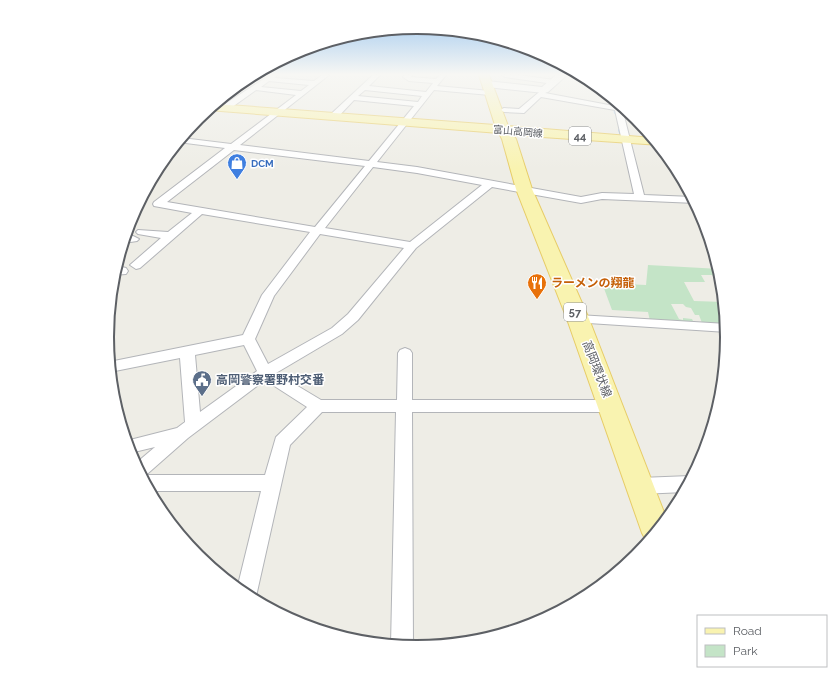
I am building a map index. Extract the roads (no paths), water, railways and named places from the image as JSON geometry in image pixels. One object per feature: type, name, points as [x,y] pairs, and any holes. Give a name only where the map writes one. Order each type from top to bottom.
[{"type":"main road","name":"高岡環状線","points":[[498,106],[508,133],[524,189],[578,318],[655,526]]},
{"type":"main road","name":"高岡環状線","points":[[502,106],[508,133]]},
{"type":"main road","name":"富山高岡線","points":[[219,108],[404,122],[508,133],[649,142]]},
{"type":"street","points":[[284,106],[158,204],[412,246]]},
{"type":"street","points":[[333,117],[344,106]]},
{"type":"street","points":[[248,338],[268,295],[417,106]]},
{"type":"street","points":[[504,110],[521,111],[526,106]]},
{"type":"street","points":[[615,107],[626,140],[640,198]]},
{"type":"street","points":[[186,141],[372,164],[490,183],[582,200],[602,196],[688,200]]},
{"type":"street","points":[[143,467],[187,429],[265,373],[337,331],[353,317],[412,246],[490,183]]},
{"type":"street","points":[[136,265],[200,211]]},
{"type":"street","points":[[142,232],[170,236]]},
{"type":"street","points":[[578,318],[720,328]]},
{"type":"street","points":[[116,366],[248,338]]},
{"type":"street","points":[[248,338],[265,373],[318,406],[610,406]]},
{"type":"street","points":[[187,350],[187,429]]},
{"type":"street","points":[[402,640],[405,353]]},
{"type":"street","points":[[248,589],[282,442],[318,406]]},
{"type":"street","points":[[134,445],[187,429]]},
{"type":"street","points":[[151,483],[272,483]]},
{"type":"street","points":[[640,486],[683,484]]},
{"type":"waterway","points":[[614,106],[615,113]]},
{"type":"waterway","points":[[619,130],[621,136]]},
{"type":"place","name":"DCM","points":[[237,180]]},
{"type":"place","name":"ラーメンの翔龍","points":[[537,300]]},
{"type":"place","name":"高岡警察署野村交番","points":[[202,397]]}]
